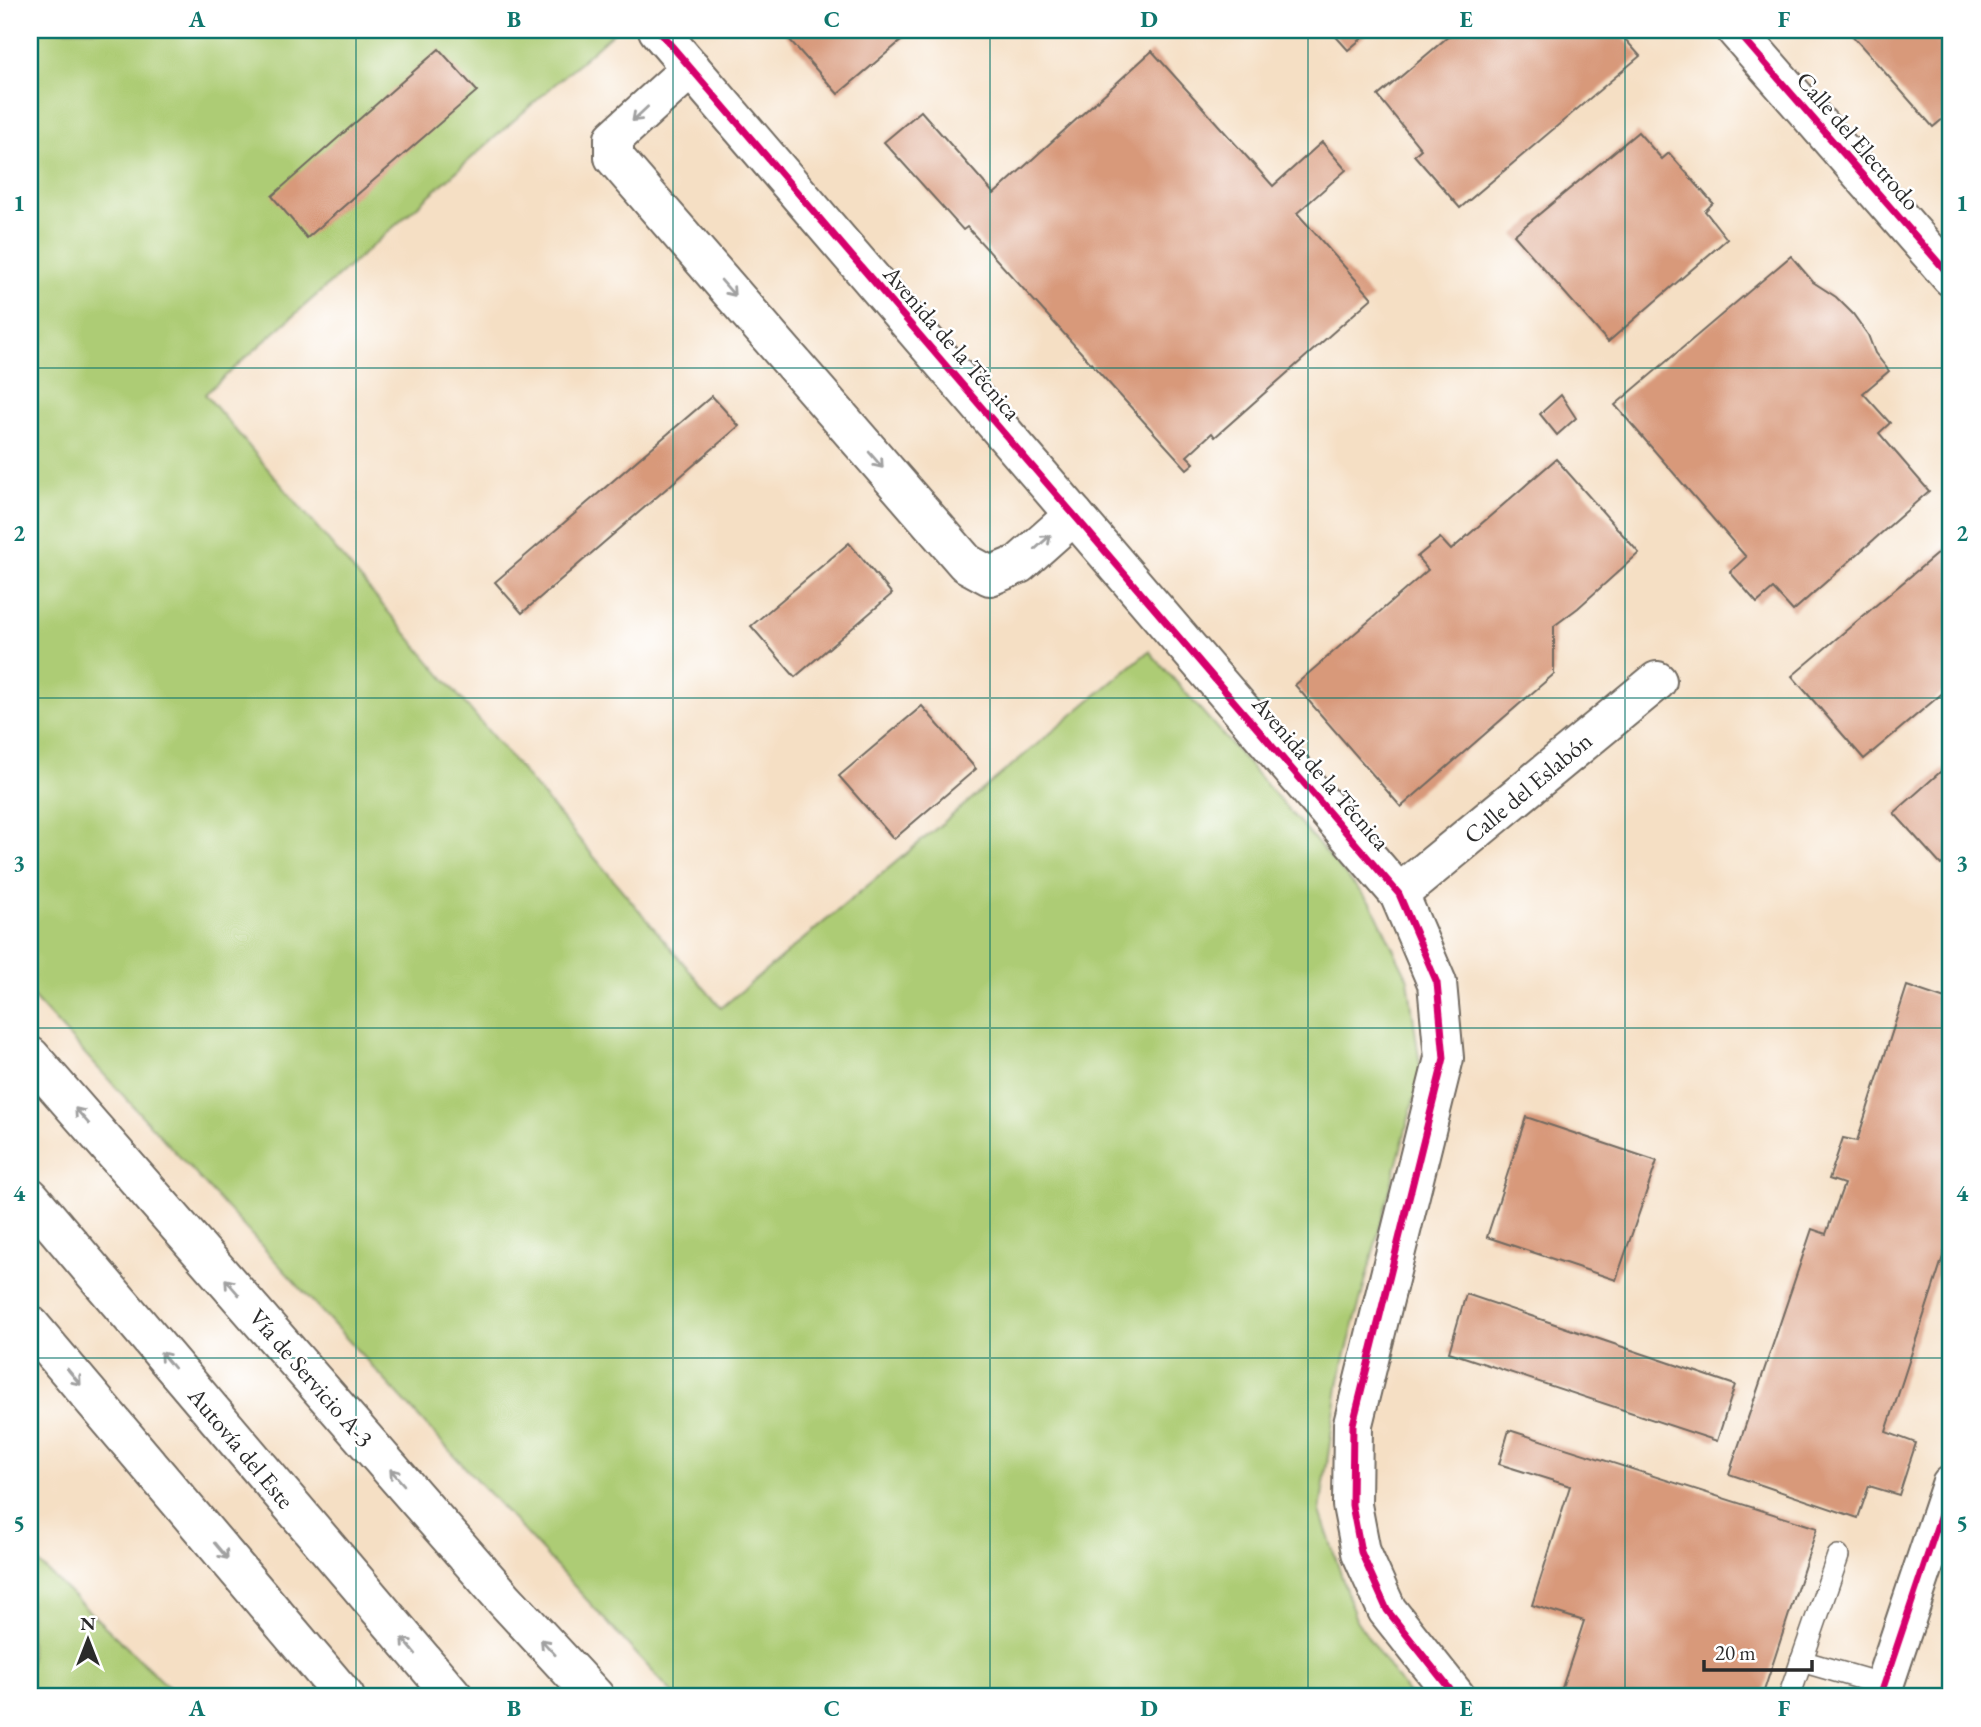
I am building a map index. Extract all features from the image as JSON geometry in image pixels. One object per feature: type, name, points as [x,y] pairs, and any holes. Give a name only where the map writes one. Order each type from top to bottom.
[{"type":"main road","name":"Avenida de la Técnica","points":[[658,30],[1399,894],[1437,983],[1444,1058],[1353,1424],[1352,1505],[1361,1552],[1387,1610],[1456,1697]]},
{"type":"main road","name":"Calle del Electrodo","points":[[1736,30],[1951,277]]},
{"type":"main road","points":[[691,68],[614,138],[614,157],[966,564],[990,576],[1019,564],[1074,515]]},
{"type":"main road","name":"Calle del Eslabón","points":[[1399,894],[1657,681]]},
{"type":"main road","name":"Vía de Servicio A-3","points":[[30,1056],[505,1600],[594,1697]]},
{"type":"main road","name":"Autovía del Este","points":[[30,1198],[454,1697]]},
{"type":"main road","points":[[30,1325],[345,1697]]},
{"type":"main road","points":[[1882,1691],[1951,1485]]},
{"type":"lane","points":[[1789,1697],[1838,1556]]},
{"type":"lane","points":[[1801,1661],[1882,1691]]},
{"type":"green space","points":[[30,30],[616,30],[205,394],[721,1008],[1149,651],[1372,905],[1408,979],[1421,1073],[1339,1380],[1320,1511],[1356,1620],[1410,1697],[676,1697],[30,994]]},
{"type":"green space","points":[[30,1555],[179,1697],[30,1697]]},
{"type":"building","points":[[781,30],[914,30],[838,94]]},
{"type":"building","points":[[1330,30],[1372,30],[1348,50]]},
{"type":"building","points":[[1456,30],[1617,30],[1640,56],[1460,208],[1414,155],[1421,149],[1378,96]]},
{"type":"building","points":[[1854,30],[1951,30],[1951,112],[1933,127],[1850,33]]},
{"type":"building","points":[[439,49],[477,91],[307,238],[272,196]]},
{"type":"building","points":[[1152,51],[1273,186],[1322,142],[1346,170],[1297,213],[1372,298],[1215,437],[1212,433],[1187,456],[1194,463],[1187,469],[967,227],[963,230],[884,142],[921,111],[994,194]]},
{"type":"building","points":[[1638,132],[1662,159],[1669,153],[1713,203],[1705,211],[1727,239],[1608,342],[1514,235]]},
{"type":"building","points":[[1791,256],[1813,282],[1836,297],[1853,314],[1868,335],[1875,353],[1889,371],[1863,393],[1890,423],[1879,433],[1929,491],[1793,611],[1773,589],[1757,603],[1730,572],[1746,557],[1615,405]]},
{"type":"building","points":[[1561,395],[1576,418],[1557,435],[1540,414]]},
{"type":"building","points":[[712,396],[739,426],[522,613],[495,582]]},
{"type":"building","points":[[1556,459],[1639,553],[1554,626],[1554,674],[1401,807],[1295,685],[1428,570],[1417,557],[1440,538],[1451,550]]},
{"type":"building","points":[[1951,542],[1951,686],[1864,759],[1792,676]]},
{"type":"building","points":[[849,543],[892,594],[795,677],[751,626]]},
{"type":"building","points":[[922,706],[976,769],[894,839],[839,776]]},
{"type":"building","points":[[1948,765],[1951,769],[1951,856],[1941,865],[1894,813]]},
{"type":"building","points":[[1907,986],[1951,1001],[1951,1232],[1886,1432],[1916,1443],[1899,1495],[1869,1486],[1858,1518],[1729,1474],[1812,1229],[1826,1234],[1844,1184],[1829,1179],[1843,1138],[1857,1141]]},
{"type":"building","points":[[1526,1117],[1657,1161],[1616,1280],[1487,1237]]},
{"type":"building","points":[[1466,1294],[1735,1385],[1717,1441],[1449,1352]]},
{"type":"building","points":[[1509,1430],[1817,1528],[1762,1697],[1559,1697],[1584,1621],[1532,1605],[1570,1486],[1499,1464]]},
{"type":"cycle path","points":[[658,30],[1399,894],[1437,983],[1444,1058],[1353,1424],[1352,1505],[1361,1552],[1387,1610],[1456,1697]]},
{"type":"cycle path","points":[[1736,30],[1951,277]]},
{"type":"cycle path","points":[[1880,1697],[1951,1485]]}]
